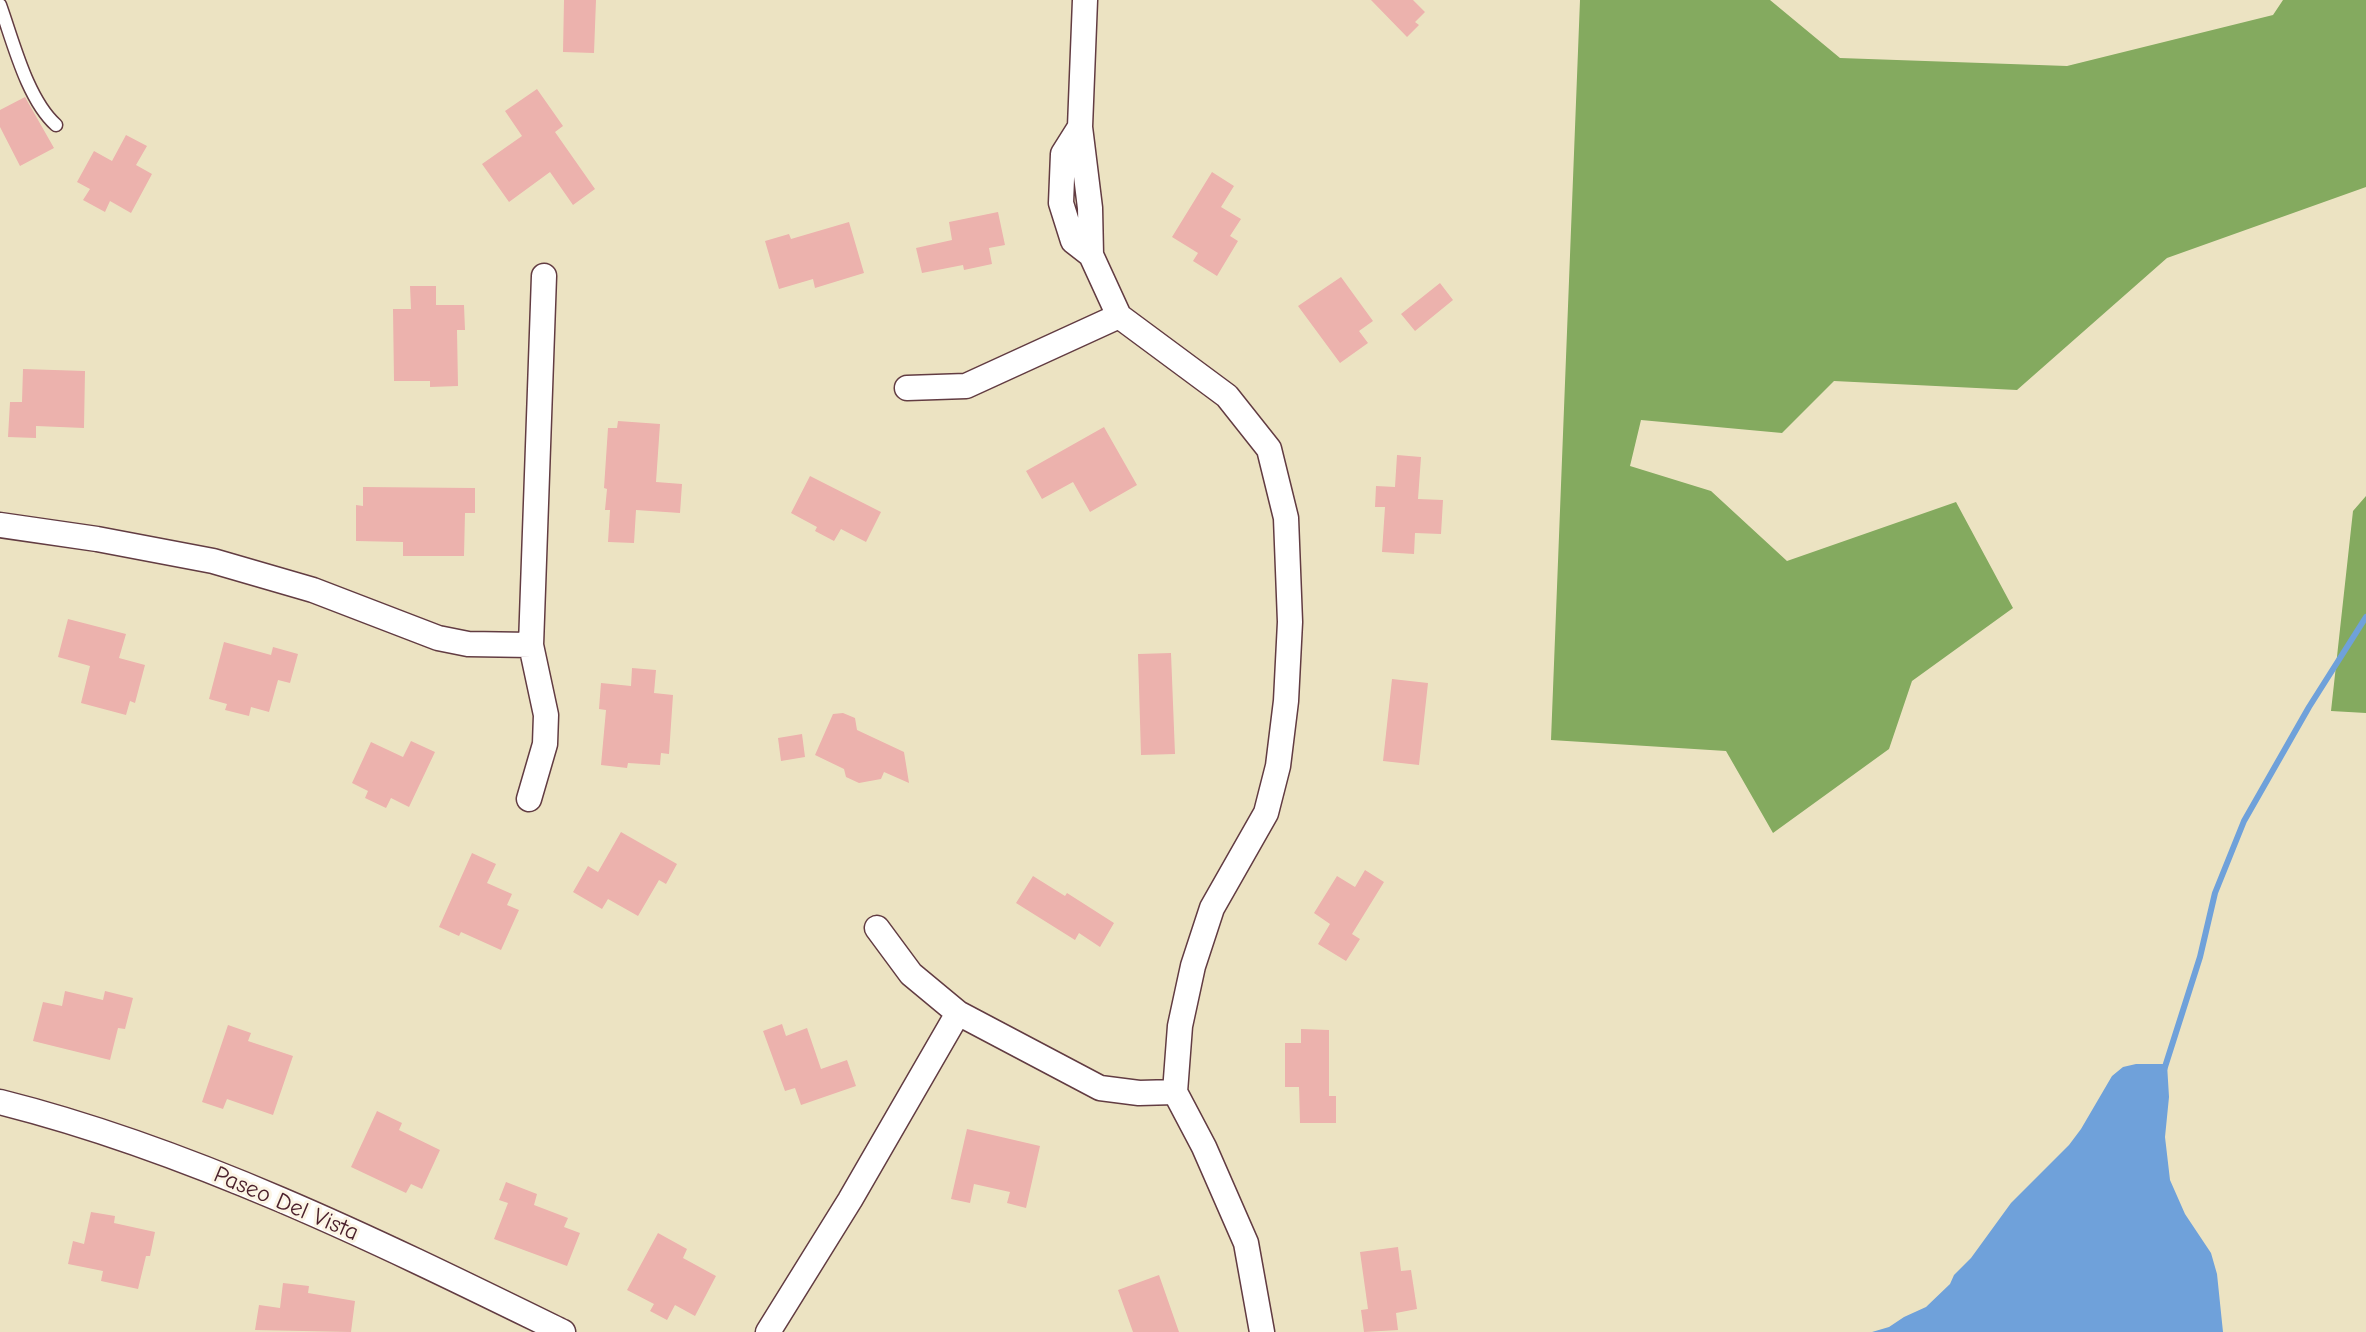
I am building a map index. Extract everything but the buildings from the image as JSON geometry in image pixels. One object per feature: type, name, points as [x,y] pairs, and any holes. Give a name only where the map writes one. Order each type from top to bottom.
[{"type":"street","points":[[1085,0],[1080,127],[1063,153],[1061,203],[1073,241],[1091,255],[1119,316],[1227,396],[1269,449],[1286,518],[1290,622],[1286,701],[1278,766],[1266,813],[1212,908],[1193,966],[1180,1026],[1175,1091],[1204,1147],[1246,1243],[1262,1332]]},
{"type":"street","points":[[529,799],[545,744],[545,715],[531,645],[544,276]]},
{"type":"street","points":[[906,387],[966,386],[1119,316]]},
{"type":"street","points":[[0,524],[213,561],[313,590],[438,638],[468,644],[531,645]]},
{"type":"street","points":[[877,928],[911,974],[958,1013],[1100,1088],[1139,1093],[1175,1091]]},
{"type":"street","points":[[768,1332],[850,1200],[958,1013]]},
{"type":"street","name":"Paseo Del Vista","points":[[0,1102],[36,1111],[180,1160],[318,1215],[563,1332]]},
{"type":"lane","points":[[0,5],[27,79],[48,117],[56,125]]},
{"type":"green space","points":[[1580,0],[1770,0],[1840,58],[2067,66],[2273,15],[2283,0],[2366,0],[2366,187],[2167,258],[2017,390],[1834,381],[1782,433],[1641,420],[1630,466],[1711,491],[1787,561],[1956,502],[2013,608],[1912,681],[1889,749],[1773,833],[1726,751],[1551,740]]},
{"type":"green space","points":[[2366,496],[2366,713],[2331,711],[2353,511]]},
{"type":"water","points":[[2136,1064],[2167,1064],[2169,1097],[2165,1137],[2170,1180],[2185,1214],[2211,1253],[2217,1274],[2223,1332],[1872,1332],[1889,1327],[1926,1307],[1950,1284],[1954,1275],[1971,1258],[2011,1203],[2069,1145],[2112,1076],[2123,1067]]},
{"type":"waterway","points":[[2164,1070],[2200,957],[2215,893],[2244,821],[2309,707],[2366,617]]}]
